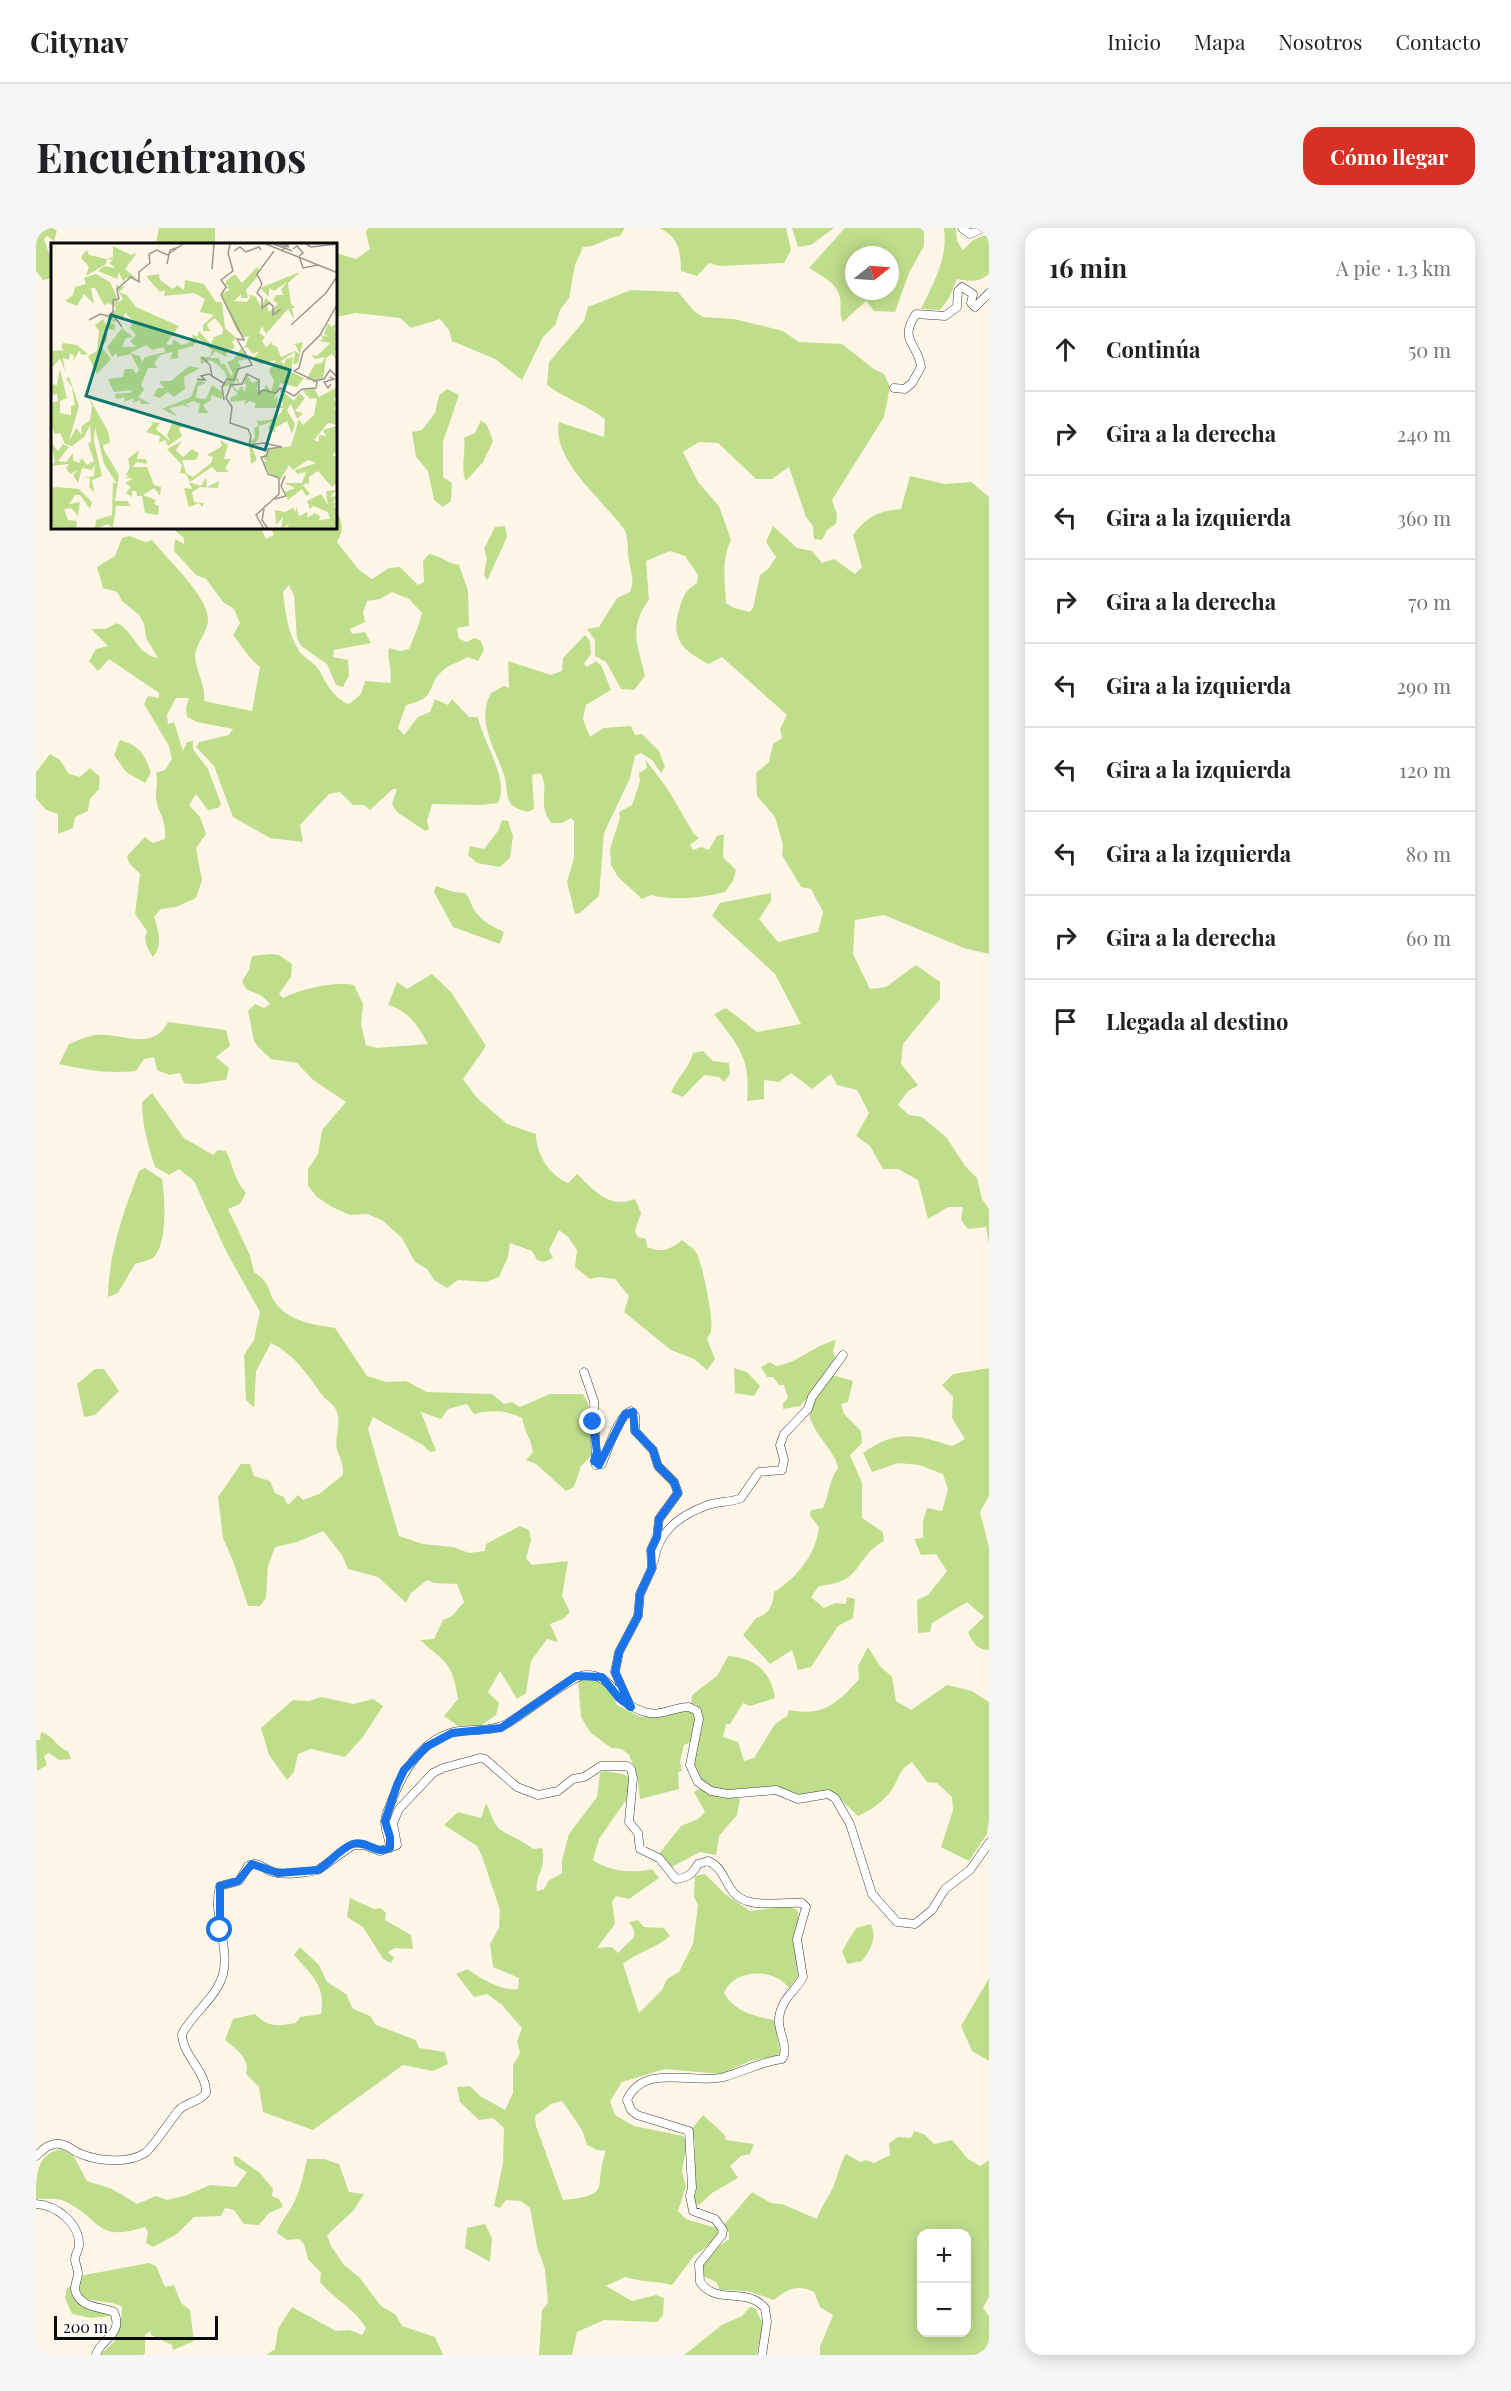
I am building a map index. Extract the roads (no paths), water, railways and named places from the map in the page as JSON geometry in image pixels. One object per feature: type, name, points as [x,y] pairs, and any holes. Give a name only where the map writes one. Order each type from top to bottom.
[{"type":"street","points":[[962,228],[970,234],[984,228]]},
{"type":"street","points":[[894,388],[905,389],[912,383],[921,367],[908,335],[909,326],[916,314],[945,316],[957,308],[958,291],[962,286],[973,294],[971,303],[975,308],[989,293]]},
{"type":"street","points":[[631,1707],[615,1672],[619,1652],[638,1616],[640,1594],[666,1530],[678,1519],[708,1505],[741,1498],[759,1472],[782,1470],[784,1460],[780,1445],[784,1434],[808,1408],[812,1397],[843,1355]]},
{"type":"street","points":[[584,1372],[594,1401],[596,1465],[602,1464],[614,1433],[625,1414],[631,1411],[635,1416],[635,1431],[653,1450],[660,1470],[677,1486],[677,1496],[659,1519],[657,1537],[651,1550],[652,1568]]},
{"type":"street","points":[[390,1848],[390,1837],[385,1821],[397,1785],[404,1770],[434,1742],[459,1731],[501,1728],[568,1681],[585,1675],[602,1677],[619,1698],[631,1707],[655,1714],[683,1707],[697,1711],[699,1719],[690,1765],[693,1778],[711,1791],[742,1794],[776,1790],[798,1799],[828,1794],[835,1798],[850,1824],[872,1894],[897,1922],[915,1924],[927,1916],[945,1889],[970,1870],[989,1843]]},
{"type":"street","points":[[36,2156],[45,2147],[59,2144],[96,2158],[115,2159],[142,2155],[148,2151],[162,2128],[183,2106],[202,2100],[206,2093],[205,2082],[184,2044],[182,2034],[213,1994],[223,1974],[225,1957],[220,1936],[220,1886],[238,1881],[252,1864],[278,1873],[312,1872],[353,1845],[364,1845],[380,1851],[397,1845],[393,1823],[399,1809],[433,1773],[471,1760],[485,1760],[517,1787],[538,1795],[558,1791],[573,1779],[584,1777],[601,1767],[624,1765],[631,1769],[633,1778],[629,1822],[638,1833],[640,1849],[658,1858],[676,1879],[685,1878],[694,1872],[698,1864],[708,1861],[718,1868],[735,1894],[747,1902],[788,1901],[802,1903],[806,1907],[797,1939],[803,1977],[784,2001],[778,2020],[785,2050],[782,2059],[755,2064],[722,2078],[658,2077],[638,2086],[627,2100],[631,2110],[637,2115],[689,2131],[692,2188],[690,2196],[693,2211],[715,2220],[721,2224],[723,2230],[722,2235],[699,2264],[700,2282],[714,2295],[752,2297],[765,2308],[768,2322],[762,2355]]},
{"type":"street","points":[[36,2204],[51,2207],[64,2214],[75,2234],[79,2245],[75,2259],[78,2272],[75,2290],[77,2297],[97,2308],[114,2312],[116,2317],[112,2334],[99,2346],[96,2355]]}]
